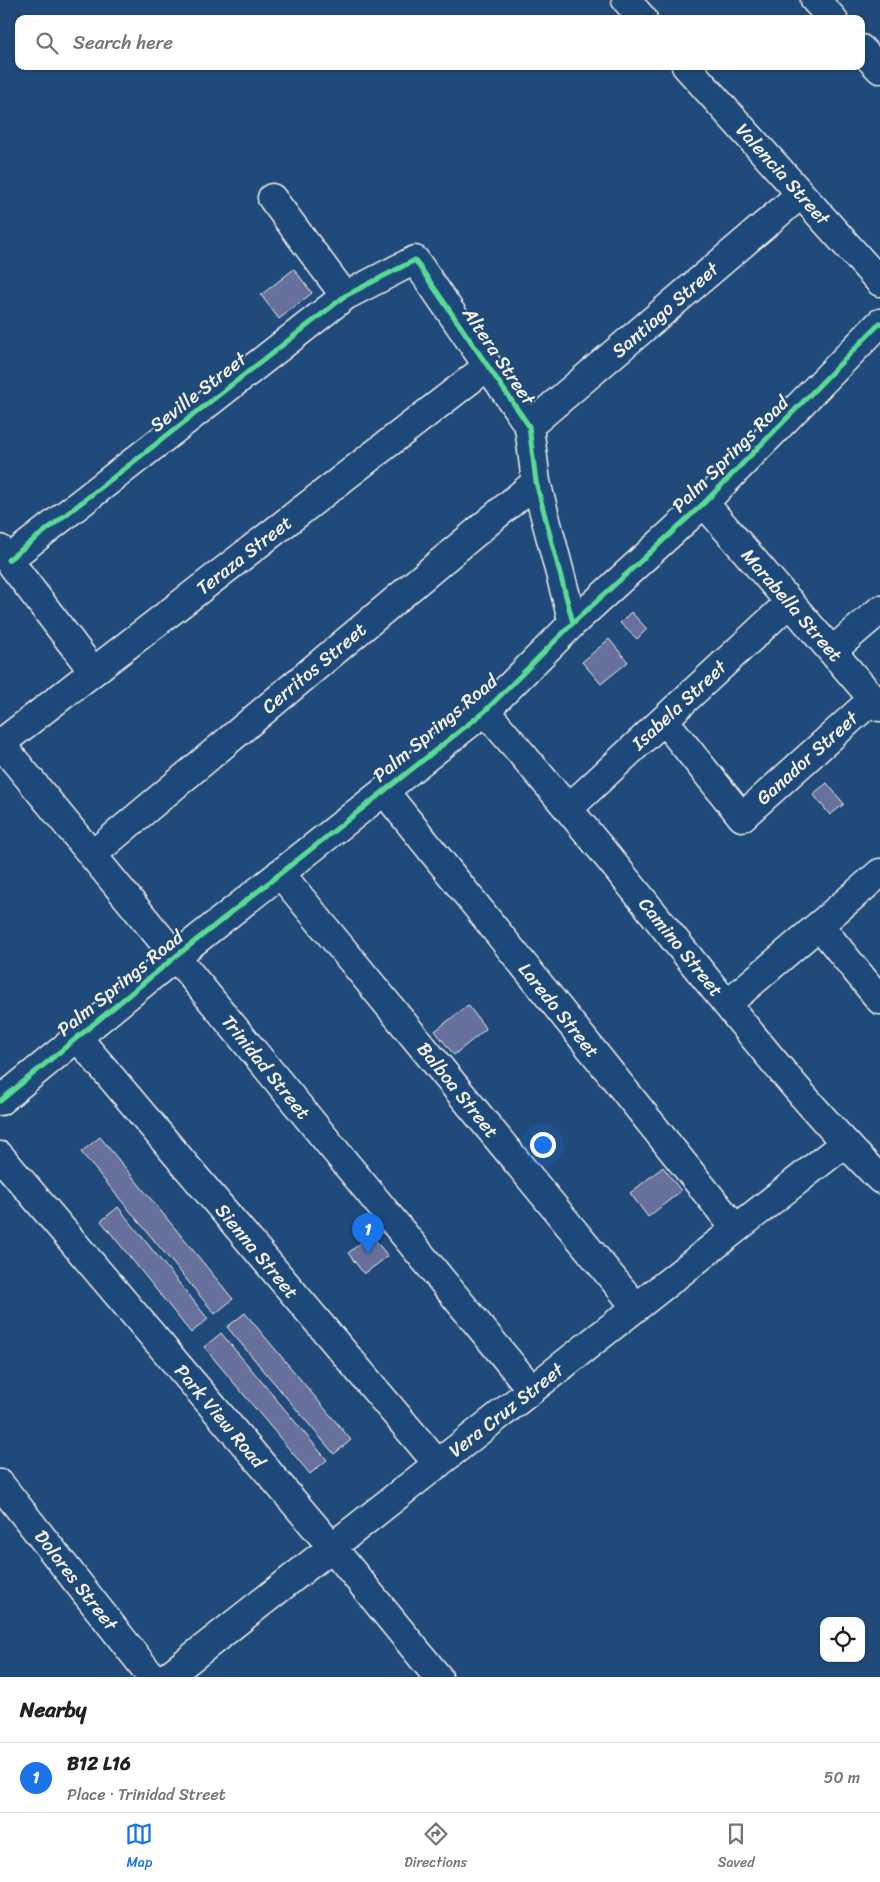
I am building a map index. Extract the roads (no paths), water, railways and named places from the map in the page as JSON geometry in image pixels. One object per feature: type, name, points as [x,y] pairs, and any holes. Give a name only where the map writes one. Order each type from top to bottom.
[{"type":"street","points":[[626,0],[639,15]]},
{"type":"street","points":[[815,0],[828,15]]},
{"type":"street","points":[[865,53],[880,69]]},
{"type":"street","name":"Valencia Street","points":[[690,70],[880,282]]},
{"type":"street","name":"Santiago Street","points":[[529,426],[801,194]]},
{"type":"street","points":[[272,198],[345,296]]},
{"type":"street","name":"Altera Street","points":[[415,260],[529,426],[536,482],[573,623]]},
{"type":"street","name":"Seville Street","points":[[4,554],[345,296],[415,260]]},
{"type":"street","name":"Palm Springs Road","points":[[0,1101],[175,957],[485,711],[573,623],[704,503],[880,324]]},
{"type":"street","name":"Teraza Street","points":[[0,743],[488,366]]},
{"type":"street","name":"Cerritos Street","points":[[92,855],[536,482]]},
{"type":"street","name":"Marabella Street","points":[[704,503],[876,703]]},
{"type":"street","points":[[4,554],[93,672]]},
{"type":"street","name":"Isabela Street","points":[[569,808],[790,602]]},
{"type":"street","points":[[832,651],[880,610]]},
{"type":"street","name":"Ganador Street","points":[[664,720],[742,817],[876,703]]},
{"type":"street","name":"Camino Street","points":[[485,711],[569,808],[727,1004],[845,1143],[880,1179]]},
{"type":"street","name":"Trinidad Street","points":[[0,743],[532,1390]]},
{"type":"street","name":"Laredo Street","points":[[384,791],[735,1228]]},
{"type":"street","name":"Balboa Street","points":[[280,873],[636,1307]]},
{"type":"street","points":[[727,1004],[880,873]]},
{"type":"street","points":[[819,925],[880,1000]]},
{"type":"street","name":"Sienna Street","points":[[77,1037],[438,1464]]},
{"type":"street","name":"Vera Cruz Street","points":[[168,1677],[845,1143]]},
{"type":"street","name":"Park View Road","points":[[0,1156],[332,1548],[438,1677]]},
{"type":"street","name":"Dolores Street","points":[[0,1484],[152,1677]]},
{"type":"place","name":"B12 L16","points":[[368,1254]]}]
